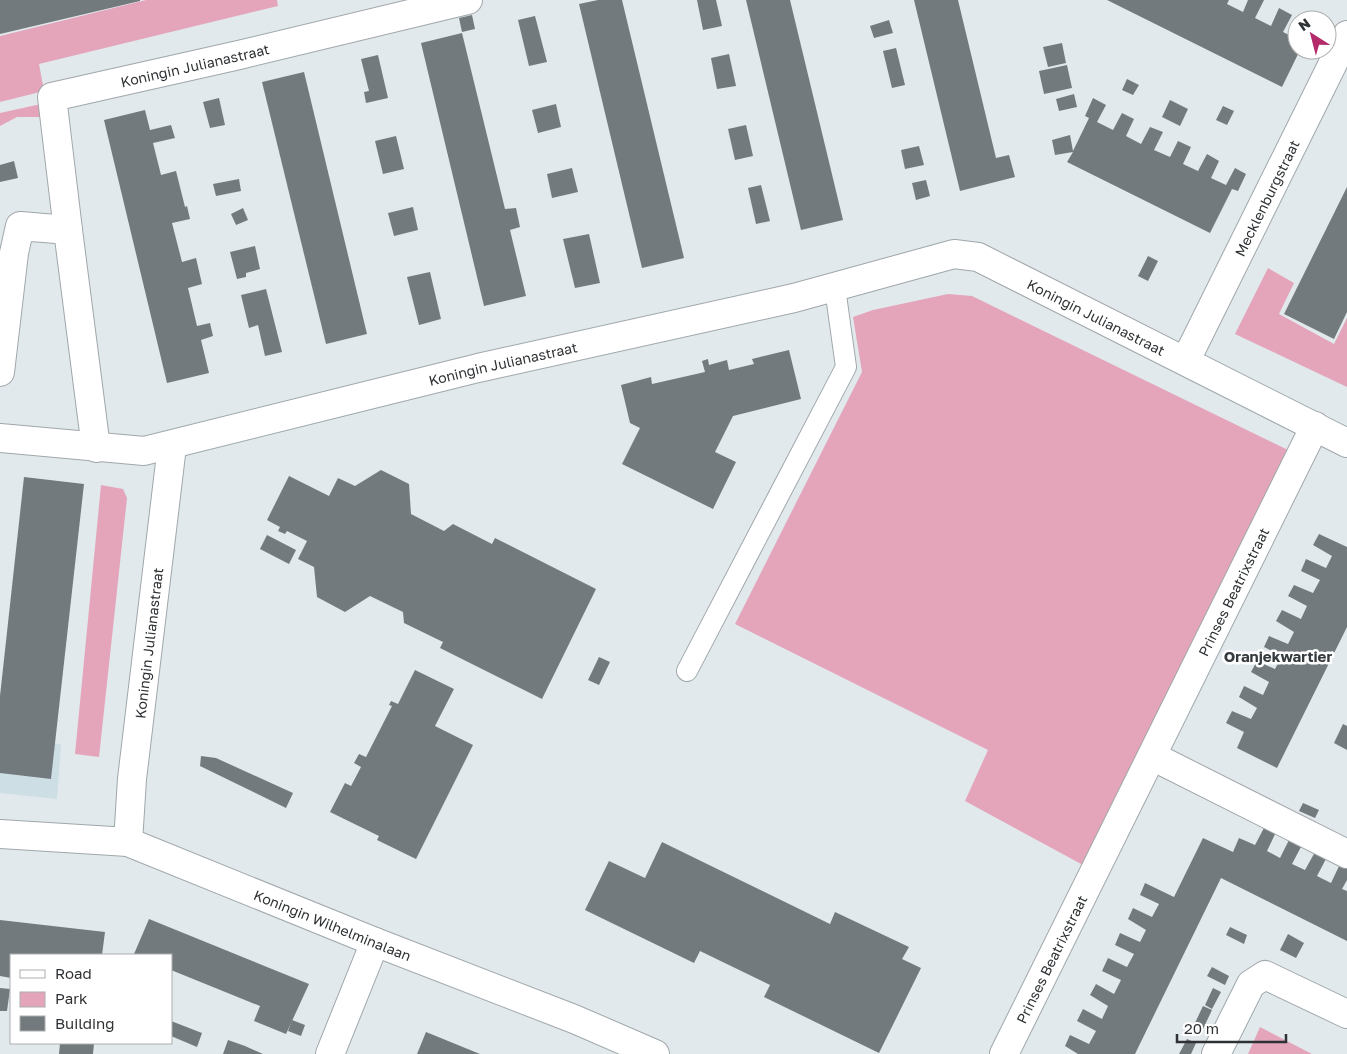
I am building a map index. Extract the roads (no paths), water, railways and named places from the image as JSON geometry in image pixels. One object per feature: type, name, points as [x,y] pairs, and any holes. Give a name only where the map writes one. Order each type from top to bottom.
[{"type":"street","name":"Koningin Julianastraat","points":[[96,448],[52,97],[239,55],[468,0]]},
{"type":"street","name":"Mecklenburgstraat","points":[[1186,360],[1347,35]]},
{"type":"street","points":[[0,372],[14,253],[10,224],[68,230]]},
{"type":"street","name":"Koningin Julianastraat","points":[[0,438],[144,451],[172,446],[478,368],[835,288],[954,254],[978,257],[1346,441]]},
{"type":"street","name":"Prinses Beatrixstraat","points":[[1004,1054],[1315,426]]},
{"type":"street","name":"Koningin Julianastraat","points":[[128,842],[132,778],[172,446]]},
{"type":"street","points":[[1152,756],[1347,854]]},
{"type":"street","name":"Koningin Wilhelminalaan","points":[[0,834],[128,842],[375,942],[574,1019],[655,1054]]},
{"type":"street","points":[[330,1054],[375,942]]},
{"type":"street","points":[[1216,1054],[1251,984],[1265,975],[1347,1014]]},
{"type":"lane","points":[[687,671],[846,367],[835,288]]},
{"type":"district","name":"Oranjekwartier","points":[[1278,656]]}]
